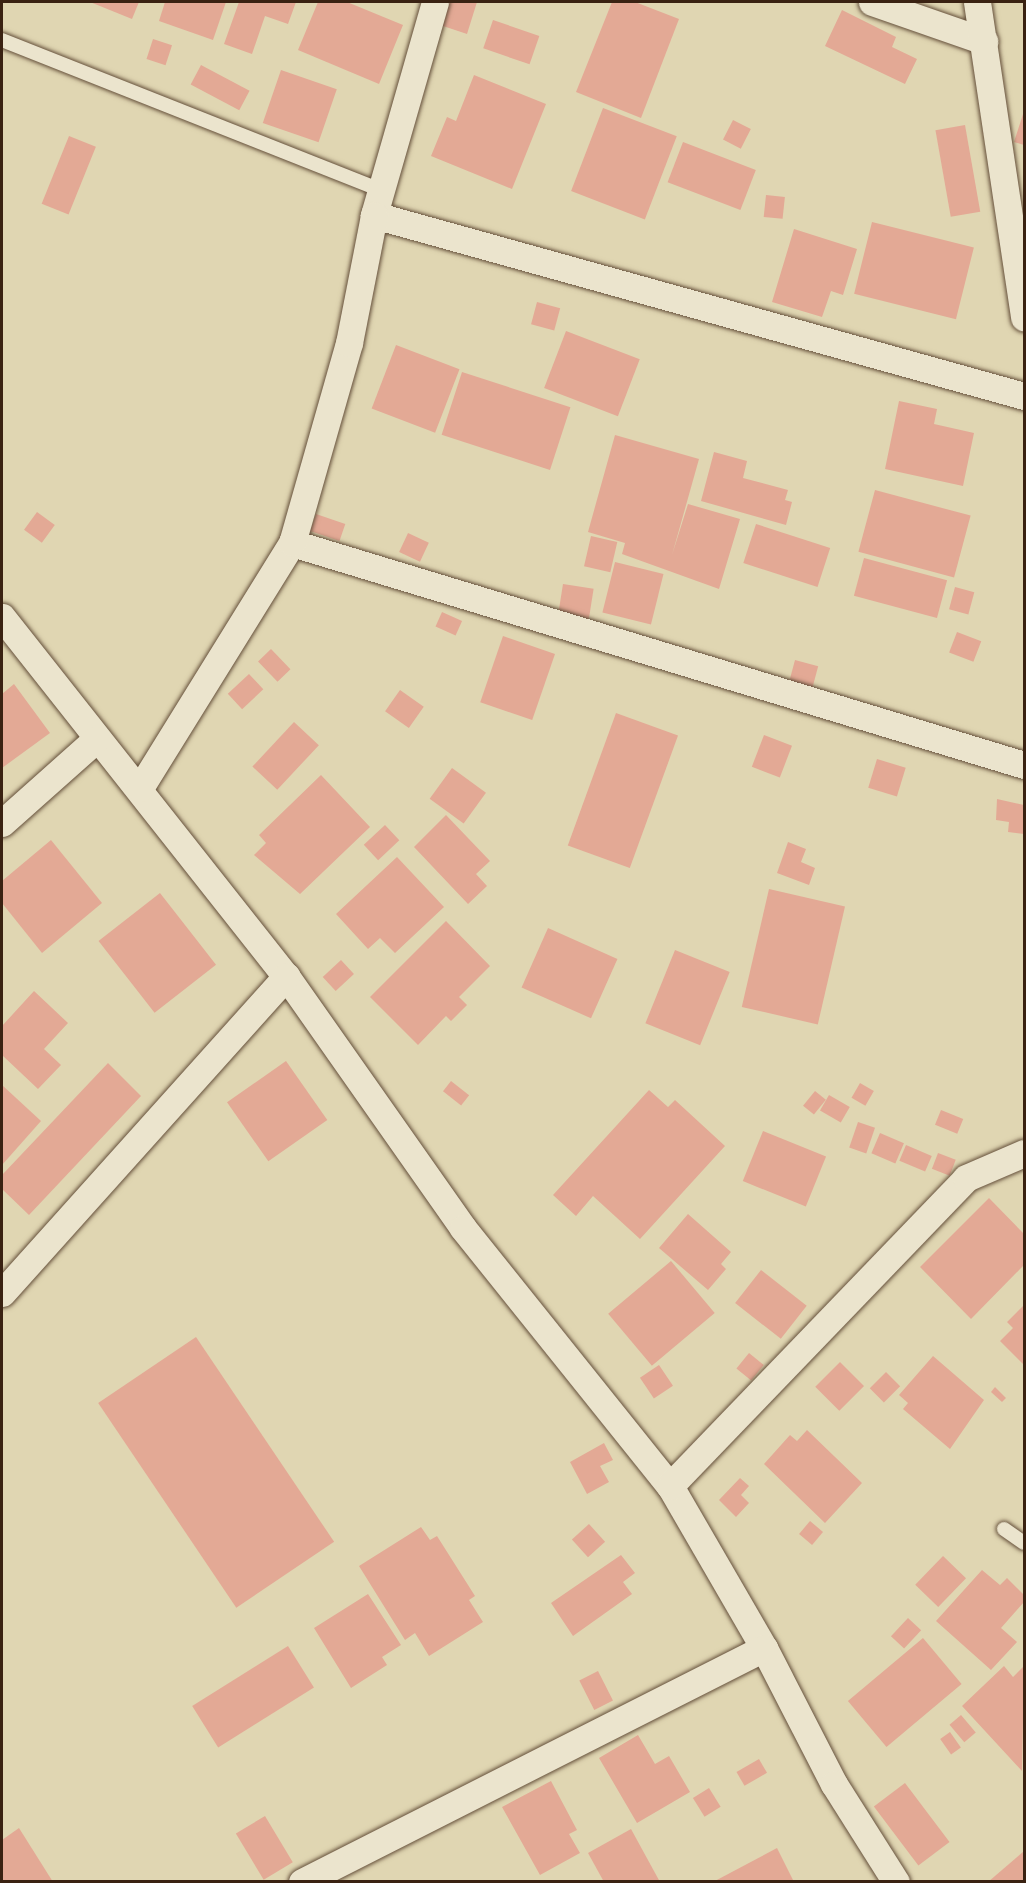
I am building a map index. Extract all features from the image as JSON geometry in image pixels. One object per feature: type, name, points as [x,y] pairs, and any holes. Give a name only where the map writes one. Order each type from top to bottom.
[{"type":"street","points":[[140,788],[292,543],[349,343],[376,202],[435,2]]},
{"type":"street","points":[[872,2],[984,41]]},
{"type":"street","points":[[976,2],[1024,303]]},
{"type":"street","points":[[376,202],[1024,396]]},
{"type":"street","points":[[292,543],[1024,765]]},
{"type":"street","points":[[2,617],[95,740],[140,788],[286,976],[463,1228],[670,1486],[764,1647],[834,1784],[896,1881]]},
{"type":"street","points":[[2,823],[95,740]]},
{"type":"street","points":[[2,1293],[286,976]]},
{"type":"street","points":[[670,1486],[966,1178],[1024,1153]]},
{"type":"street","points":[[302,1881],[764,1647]]},
{"type":"lane","points":[[2,40],[376,202]]},
{"type":"lane","points":[[1004,1529],[1024,1544]]},
{"type":"building","points":[[90,2],[139,2],[132,19]]},
{"type":"building","points":[[165,2],[226,2],[213,40],[159,21]]},
{"type":"building","points":[[239,2],[296,2],[288,24],[265,16],[252,54],[224,44]]},
{"type":"building","points":[[318,2],[347,2],[403,25],[379,84],[298,50]]},
{"type":"building","points":[[448,2],[477,2],[467,34],[440,25]]},
{"type":"building","points":[[612,2],[635,2],[679,19],[641,118],[576,92]]},
{"type":"building","points":[[842,10],[896,37],[892,47],[917,59],[905,84],[825,46]]},
{"type":"building","points":[[493,20],[539,36],[530,64],[483,48]]},
{"type":"building","points":[[153,39],[172,45],[166,65],[147,59]]},
{"type":"building","points":[[201,65],[250,91],[239,110],[191,84]]},
{"type":"building","points":[[281,70],[337,89],[319,142],[263,123]]},
{"type":"building","points":[[474,75],[546,104],[512,189],[431,156],[447,117],[456,121]]},
{"type":"building","points":[[603,108],[677,136],[645,219],[571,191]]},
{"type":"building","points":[[1024,111],[1024,145],[1014,142]]},
{"type":"building","points":[[733,120],[751,129],[741,149],[723,140]]},
{"type":"building","points":[[965,125],[980,212],[951,217],[935,130]]},
{"type":"building","points":[[69,136],[96,147],[69,215],[42,204]]},
{"type":"building","points":[[683,142],[756,170],[740,210],[668,182]]},
{"type":"building","points":[[766,195],[785,197],[783,219],[764,217]]},
{"type":"building","points":[[872,222],[974,247],[956,319],[854,294]]},
{"type":"building","points":[[794,229],[857,249],[843,295],[831,291],[822,317],[772,302]]},
{"type":"building","points":[[537,302],[560,308],[554,330],[531,324]]},
{"type":"building","points":[[566,331],[640,359],[618,416],[544,388]]},
{"type":"building","points":[[396,345],[459,369],[435,433],[372,408]]},
{"type":"building","points":[[462,372],[570,407],[550,470],[442,435]]},
{"type":"building","points":[[899,401],[937,409],[934,424],[974,433],[963,486],[885,469]]},
{"type":"building","points":[[615,435],[699,459],[672,555],[688,504],[740,519],[719,589],[622,554],[625,543],[588,532]]},
{"type":"building","points":[[714,452],[747,461],[743,478],[788,490],[785,500],[792,502],[786,525],[701,501]]},
{"type":"building","points":[[875,490],[971,516],[954,577],[858,552]]},
{"type":"building","points":[[37,512],[55,525],[42,543],[24,530]]},
{"type":"building","points":[[316,514],[345,524],[339,541],[310,531]]},
{"type":"building","points":[[756,524],[830,548],[818,587],[743,563]]},
{"type":"building","points":[[408,533],[429,543],[420,562],[399,552]]},
{"type":"building","points":[[591,536],[617,542],[610,572],[584,566]]},
{"type":"building","points":[[864,558],[947,580],[937,618],[854,596]]},
{"type":"building","points":[[615,562],[664,574],[651,625],[602,612]]},
{"type":"building","points":[[563,584],[594,589],[588,623],[558,619]]},
{"type":"building","points":[[955,587],[974,592],[968,614],[949,609]]},
{"type":"building","points":[[442,612],[462,621],[456,636],[435,627]]},
{"type":"building","points":[[957,632],[981,641],[973,662],[949,653]]},
{"type":"building","points":[[503,636],[555,654],[532,720],[480,702]]},
{"type":"building","points":[[271,649],[290,669],[278,682],[258,662]]},
{"type":"building","points":[[795,660],[818,666],[812,687],[789,681]]},
{"type":"building","points":[[249,674],[263,689],[242,709],[228,694]]},
{"type":"building","points":[[14,684],[50,733],[2,768],[2,694]]},
{"type":"building","points":[[400,690],[424,707],[409,728],[385,711]]},
{"type":"building","points":[[616,713],[678,736],[630,868],[568,845]]},
{"type":"building","points":[[294,722],[319,745],[277,790],[252,767]]},
{"type":"building","points":[[764,735],[792,746],[780,777],[752,767]]},
{"type":"building","points":[[877,759],[906,768],[897,796],[868,788]]},
{"type":"building","points":[[452,768],[486,793],[464,823],[430,799]]},
{"type":"building","points":[[321,775],[370,827],[300,894],[254,855],[266,843],[259,835]]},
{"type":"building","points":[[997,799],[1024,805],[1024,834],[1008,832],[1009,822],[996,820]]},
{"type":"building","points":[[446,815],[490,861],[476,874],[487,886],[468,904],[414,847]]},
{"type":"building","points":[[385,825],[399,840],[378,860],[364,845]]},
{"type":"building","points":[[51,840],[102,903],[42,953],[2,903],[2,881]]},
{"type":"building","points":[[788,842],[806,849],[801,862],[815,868],[809,885],[777,873]]},
{"type":"building","points":[[397,857],[444,907],[395,953],[380,938],[368,949],[336,914]]},
{"type":"building","points":[[769,889],[845,907],[818,1024],[742,1007]]},
{"type":"building","points":[[160,893],[216,965],[155,1013],[99,941]]},
{"type":"building","points":[[446,921],[490,966],[459,997],[467,1005],[451,1021],[446,1016],[418,1045],[370,997]]},
{"type":"building","points":[[548,928],[617,959],[591,1018],[522,987]]},
{"type":"building","points":[[675,950],[730,972],[700,1045],[645,1023]]},
{"type":"building","points":[[341,960],[354,974],[336,991],[323,977]]},
{"type":"building","points":[[34,991],[68,1023],[44,1049],[61,1065],[38,1089],[2,1055],[2,1026]]},
{"type":"building","points":[[286,1061],[327,1120],[268,1161],[227,1102]]},
{"type":"building","points":[[108,1063],[141,1096],[29,1215],[2,1189],[2,1175]]},
{"type":"building","points":[[451,1081],[469,1095],[461,1105],[443,1091]]},
{"type":"building","points":[[860,1083],[874,1091],[865,1106],[852,1098]]},
{"type":"building","points":[[2,1085],[41,1121],[2,1165]]},
{"type":"building","points":[[649,1090],[668,1107],[675,1100],[725,1146],[640,1239],[593,1196],[576,1216],[553,1195]]},
{"type":"building","points":[[815,1091],[826,1100],[814,1115],[803,1106]]},
{"type":"building","points":[[829,1095],[850,1107],[841,1123],[820,1111]]},
{"type":"building","points":[[941,1110],[963,1119],[957,1134],[935,1125]]},
{"type":"building","points":[[858,1122],[875,1128],[866,1153],[849,1148]]},
{"type":"building","points":[[763,1131],[826,1156],[806,1207],[743,1181]]},
{"type":"building","points":[[880,1133],[904,1143],[895,1163],[871,1153]]},
{"type":"building","points":[[906,1145],[932,1156],[925,1172],[899,1161]]},
{"type":"building","points":[[938,1153],[956,1160],[950,1176],[932,1169]]},
{"type":"building","points":[[989,1198],[1024,1234],[1024,1265],[971,1319],[920,1267]]},
{"type":"building","points":[[688,1214],[731,1252],[721,1264],[726,1269],[708,1290],[659,1248]]},
{"type":"building","points":[[671,1261],[715,1313],[652,1366],[608,1314]]},
{"type":"building","points":[[761,1270],[807,1306],[781,1339],[735,1303]]},
{"type":"building","points":[[1024,1305],[1024,1365],[1000,1341],[1013,1328],[1007,1322]]},
{"type":"building","points":[[196,1337],[334,1542],[236,1608],[98,1403]]},
{"type":"building","points":[[749,1353],[764,1365],[751,1381],[736,1369]]},
{"type":"building","points":[[933,1356],[984,1400],[950,1449],[903,1409],[908,1403],[899,1395]]},
{"type":"building","points":[[840,1362],[864,1386],[839,1411],[815,1387]]},
{"type":"building","points":[[659,1365],[673,1386],[654,1399],[640,1378]]},
{"type":"building","points":[[886,1372],[900,1386],[884,1402],[870,1388]]},
{"type":"building","points":[[995,1387],[1006,1398],[1002,1402],[991,1392]]},
{"type":"building","points":[[807,1430],[862,1483],[825,1523],[764,1464],[790,1435],[797,1441]]},
{"type":"building","points":[[604,1443],[613,1460],[600,1466],[609,1482],[587,1494],[570,1462]]},
{"type":"building","points":[[740,1478],[749,1486],[741,1495],[749,1503],[736,1517],[719,1500]]},
{"type":"building","points":[[810,1521],[823,1532],[812,1545],[799,1534]]},
{"type":"building","points":[[589,1524],[605,1542],[588,1557],[572,1539]]},
{"type":"building","points":[[421,1527],[430,1540],[437,1536],[475,1596],[469,1600],[483,1622],[429,1656],[415,1633],[405,1640],[359,1566]]},
{"type":"building","points":[[621,1555],[635,1573],[623,1582],[632,1594],[573,1636],[551,1603]]},
{"type":"building","points":[[943,1556],[966,1578],[938,1607],[915,1585]]},
{"type":"building","points":[[982,1570],[1000,1585],[1007,1578],[1024,1595],[1024,1602],[1001,1628],[1017,1642],[991,1670],[936,1621]]},
{"type":"building","points":[[368,1594],[401,1645],[382,1657],[387,1665],[351,1688],[314,1628]]},
{"type":"building","points":[[908,1618],[921,1630],[904,1649],[891,1636]]},
{"type":"building","points":[[923,1638],[962,1684],[886,1747],[848,1701]]},
{"type":"building","points":[[288,1646],[314,1688],[218,1747],[192,1706]]},
{"type":"building","points":[[1004,1666],[1013,1677],[1024,1666],[1022,1771],[962,1706]]},
{"type":"building","points":[[598,1671],[613,1700],[594,1710],[579,1681]]},
{"type":"building","points":[[961,1715],[976,1733],[964,1742],[950,1725]]},
{"type":"building","points":[[950,1732],[961,1748],[951,1754],[940,1739]]},
{"type":"building","points":[[638,1735],[655,1764],[669,1756],[690,1792],[637,1823],[599,1758]]},
{"type":"building","points":[[759,1759],[767,1773],[744,1786],[736,1772]]},
{"type":"building","points":[[551,1781],[577,1830],[569,1834],[580,1853],[540,1875],[502,1807]]},
{"type":"building","points":[[905,1783],[950,1842],[918,1866],[874,1806]]},
{"type":"building","points":[[709,1788],[721,1807],[705,1817],[693,1798]]},
{"type":"building","points":[[265,1816],[293,1862],[264,1880],[236,1834]]},
{"type":"building","points":[[19,1828],[53,1882],[2,1882],[2,1840]]},
{"type":"building","points":[[631,1829],[660,1882],[604,1882],[588,1853]]},
{"type":"building","points":[[777,1848],[794,1882],[713,1882]]},
{"type":"building","points":[[1024,1851],[1024,1882],[988,1882]]}]
